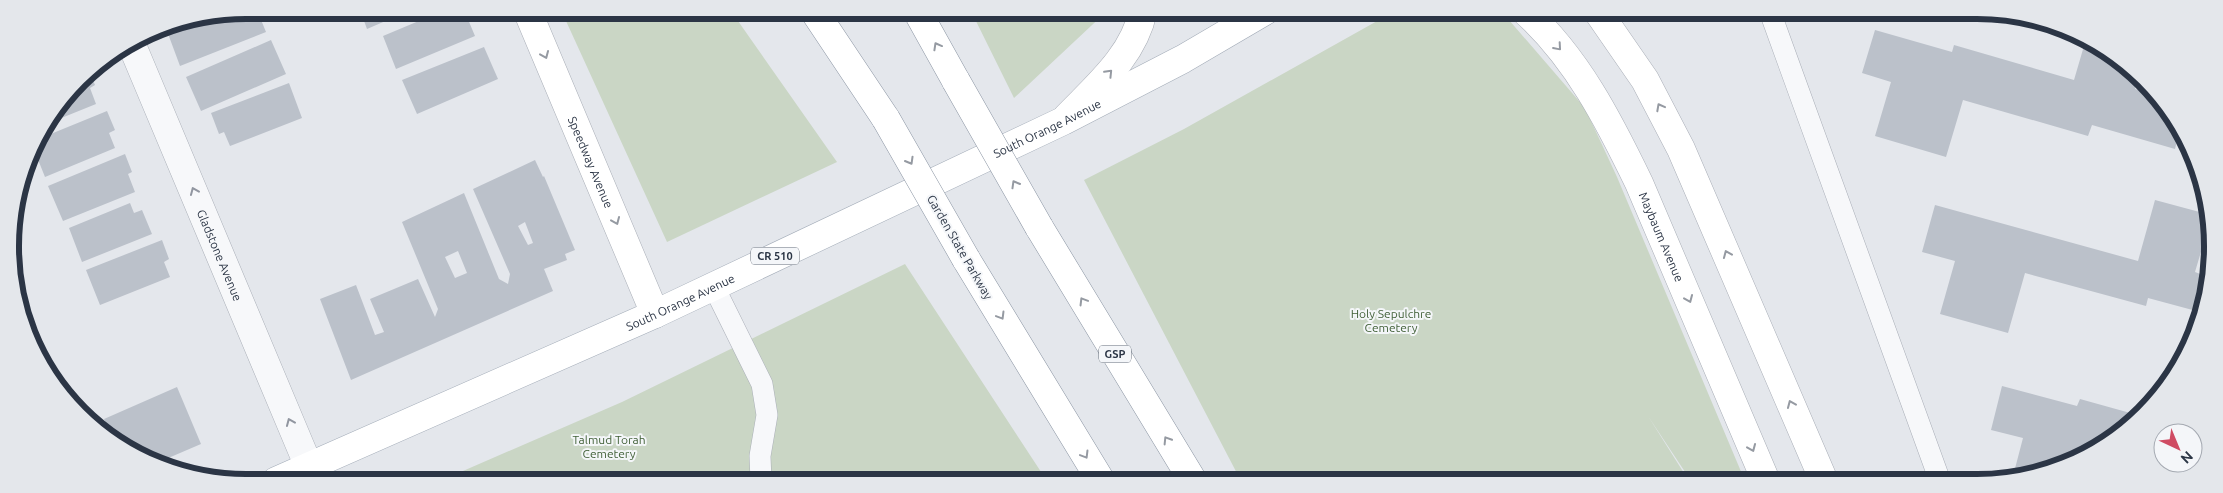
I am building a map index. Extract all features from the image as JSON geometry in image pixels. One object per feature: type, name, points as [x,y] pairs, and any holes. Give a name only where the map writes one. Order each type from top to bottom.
[{"type":"main road","name":"Speedway Avenue","points":[[530,19],[655,314]]},
{"type":"main road","points":[[819,19],[886,119]]},
{"type":"main road","name":"Garden State Parkway","points":[[830,19],[966,259],[1097,474]]},
{"type":"main road","name":"GSP","points":[[921,19],[1039,227],[1189,474]]},
{"type":"main road","points":[[1063,121],[1115,67],[1127,51],[1140,19]]},
{"type":"main road","name":"South Orange Avenue","points":[[292,474],[655,314],[1063,121],[1183,59],[1252,19]]},
{"type":"main road","name":"Maybaum Avenue","points":[[1532,19],[1566,56],[1599,105],[1616,135],[1639,182],[1763,474]]},
{"type":"main road","points":[[1603,19],[1645,80],[1681,149],[1821,474]]},
{"type":"street","name":"Gladstone Avenue","points":[[134,48],[309,467]]},
{"type":"lane","points":[[1773,19],[1937,474]]},
{"type":"lane","points":[[713,285],[762,384],[767,415],[760,456],[761,474]]},
{"type":"green space","points":[[565,19],[737,19],[837,162],[667,242]]},
{"type":"green space","points":[[975,19],[1098,19],[1014,98]]},
{"type":"green space","name":"Holy Sepulchre Cemetery","points":[[1381,19],[1509,20],[1585,108],[1617,177],[1742,474],[1686,474],[1648,416],[1685,474],[1237,474],[1084,180],[1184,129]]},
{"type":"green space","name":"Talmud Torah Cemetery","points":[[905,264],[1042,474],[456,474],[622,402]]},
{"type":"building","points":[[232,19],[261,19],[266,32],[180,66],[168,33],[202,23]]},
{"type":"building","points":[[363,19],[390,19],[367,29]]},
{"type":"building","points":[[424,19],[468,19],[475,36],[396,69],[383,36]]},
{"type":"building","points":[[1875,30],[1952,52],[1954,45],[2074,80],[2084,46],[2103,57],[2137,84],[2135,89],[2144,92],[2148,96],[2177,139],[2175,149],[2092,125],[2088,136],[1963,100],[1946,157],[1875,136],[1891,82],[1862,73]]},
{"type":"building","points":[[271,40],[286,74],[201,111],[186,77]]},
{"type":"building","points":[[484,47],[498,79],[417,114],[402,80]]},
{"type":"building","points":[[92,78],[95,85],[90,88],[96,104],[57,120],[75,96]]},
{"type":"building","points":[[289,83],[302,118],[230,146],[224,132],[219,134],[211,113]]},
{"type":"building","points":[[107,111],[115,130],[109,133],[115,148],[45,177],[37,157],[48,135]]},
{"type":"building","points":[[125,154],[132,172],[128,174],[135,192],[63,221],[48,186]]},
{"type":"building","points":[[535,160],[544,176],[575,250],[565,254],[567,260],[544,269],[553,291],[351,380],[320,299],[356,285],[375,335],[384,332],[370,299],[418,279],[435,317],[438,309],[402,222],[464,193],[499,279],[508,284],[510,274],[473,189]],"holes":[[[525,222],[533,243],[528,245],[518,226]],[[458,251],[467,273],[455,278],[445,257]]]},
{"type":"building","points":[[2155,200],[2201,212],[2204,242],[2195,272],[2202,275],[2195,311],[2148,298],[2146,306],[2025,273],[2008,333],[1940,314],[1955,261],[1922,252],[1935,205],[2138,261]]},
{"type":"building","points":[[130,203],[134,213],[142,210],[152,234],[82,262],[69,228]]},
{"type":"building","points":[[162,240],[169,259],[164,262],[170,277],[100,305],[86,270]]},
{"type":"building","points":[[2002,386],[2077,406],[2080,399],[2132,413],[2103,436],[2077,451],[2050,462],[2014,471],[2023,438],[1991,430]]},
{"type":"building","points":[[177,387],[201,444],[165,459],[120,436],[107,426],[104,419]]}]
